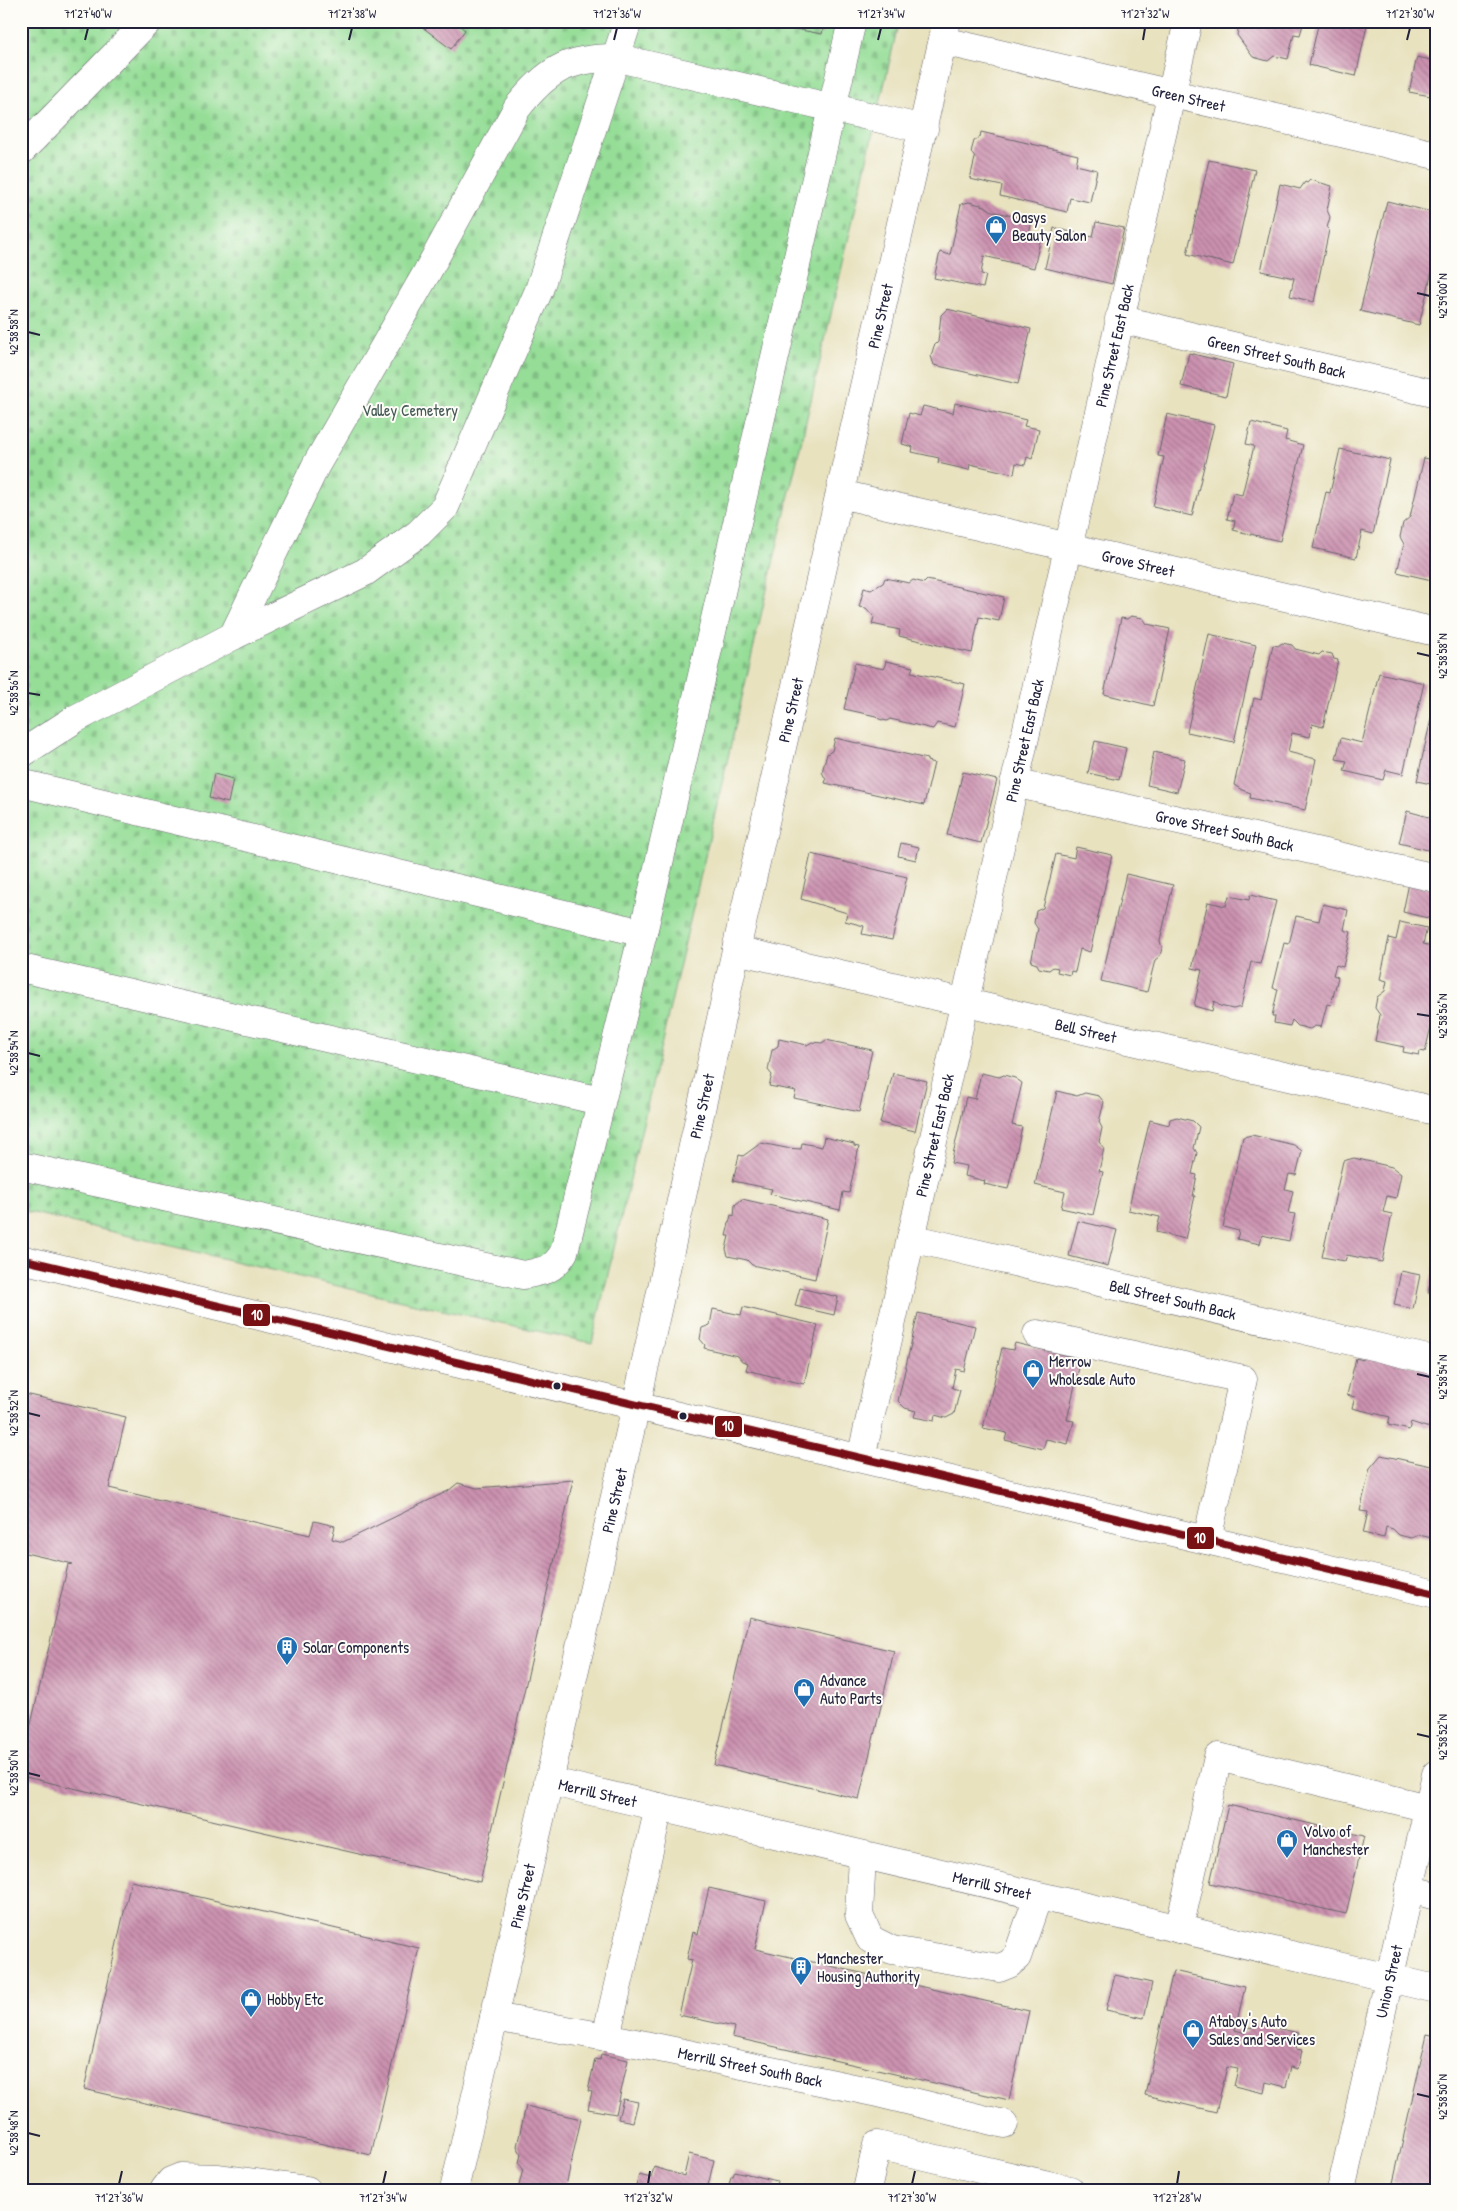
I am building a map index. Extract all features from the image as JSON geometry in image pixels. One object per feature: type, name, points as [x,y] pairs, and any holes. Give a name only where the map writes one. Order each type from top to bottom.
[{"type":"street","points":[[21,151],[148,21]]},
{"type":"street","points":[[21,754],[75,719],[233,636],[365,572],[419,533],[445,507],[539,290],[618,58],[628,21]]},
{"type":"street","points":[[21,1166],[523,1275],[544,1271],[557,1263],[564,1252],[642,933],[852,21]]},
{"type":"street","name":"Pine Street East Back","points":[[861,1458],[1188,21]]},
{"type":"street","name":"Green Street","points":[[945,31],[1170,94],[1436,155]]},
{"type":"street","name":"Pine Street","points":[[454,2190],[636,1406],[736,950],[945,31]]},
{"type":"street","points":[[233,636],[316,465],[426,274],[516,108],[550,72],[595,58],[618,58],[924,129]]},
{"type":"street","name":"Green Street South Back","points":[[1119,319],[1436,394]]},
{"type":"street","name":"Grove Street","points":[[840,494],[1436,632]]},
{"type":"street","points":[[21,782],[642,933]]},
{"type":"street","name":"Grove Street South Back","points":[[1014,783],[1436,878]]},
{"type":"street","name":"Bell Street","points":[[736,950],[1436,1111]]},
{"type":"street","points":[[21,968],[600,1101]]},
{"type":"street","name":"Bell Street South Back","points":[[911,1238],[1436,1361]]},
{"type":"street","points":[[21,1259],[1436,1594]]},
{"type":"street","points":[[1037,1334],[1243,1379],[1207,1540]]},
{"type":"street","points":[[1179,1929],[1218,1757],[1428,1808]]},
{"type":"street","name":"Union Street","points":[[1341,2190],[1436,1774]]},
{"type":"street","name":"Merrill Street","points":[[548,1781],[1436,1989]]},
{"type":"street","points":[[606,2037],[659,1807]]},
{"type":"street","points":[[862,1855],[859,1915],[870,1939],[892,1950],[999,1968],[1017,1957],[1038,1896]]},
{"type":"street","points":[[1409,1889],[1436,1896]]},
{"type":"street","name":"Merrill Street South Back","points":[[494,2017],[606,2037],[873,2092],[1004,2124]]},
{"type":"street","points":[[868,2190],[877,2145],[1070,2190]]},
{"type":"street","points":[[164,2190],[171,2181],[181,2177],[218,2178],[307,2190]]},
{"type":"green space","name":"Valley Cemetery","points":[[21,21],[899,21],[592,1343],[388,1298],[21,1210]]},
{"type":"building","points":[[425,21],[454,21],[465,30],[451,49],[421,26]]},
{"type":"building","points":[[797,21],[825,21],[822,34],[795,29]]},
{"type":"building","points":[[1240,21],[1304,21],[1300,35],[1294,34],[1288,59],[1274,56],[1268,61],[1253,57],[1237,35]]},
{"type":"building","points":[[1319,21],[1368,21],[1356,76],[1309,65]]},
{"type":"building","points":[[1435,42],[1436,97],[1409,92],[1417,57],[1431,60]]},
{"type":"building","points":[[981,132],[1078,155],[1076,165],[1097,170],[1090,202],[1070,198],[1067,212],[1000,196],[1002,186],[970,179],[975,158],[971,152],[974,141],[980,137]]},
{"type":"building","points":[[1209,160],[1255,170],[1233,265],[1187,254]]},
{"type":"building","points":[[1310,180],[1332,186],[1327,210],[1330,217],[1327,228],[1329,230],[1314,302],[1290,296],[1294,278],[1261,271],[1280,184],[1300,189],[1305,182],[1307,183]]},
{"type":"building","points":[[1387,201],[1436,213],[1436,255],[1419,325],[1360,311]]},
{"type":"building","name":"Oasys Beauty Salon","points":[[969,202],[985,206],[992,211],[1032,221],[1029,234],[1041,237],[1034,268],[984,256],[981,274],[986,275],[983,288],[934,278],[940,252],[950,255],[961,204]]},
{"type":"building","points":[[1096,222],[1124,228],[1112,284],[1045,268],[1054,228],[1093,237]]},
{"type":"building","points":[[947,309],[1031,329],[1018,384],[934,365],[931,356],[934,346],[938,342],[941,315]]},
{"type":"building","points":[[1189,353],[1233,364],[1226,396],[1181,386]]},
{"type":"building","points":[[955,403],[1026,420],[1024,426],[1039,429],[1032,459],[1027,457],[1025,465],[1016,463],[1014,474],[970,464],[969,470],[938,463],[939,458],[912,452],[913,447],[902,444],[909,413],[920,416],[923,406],[953,413]]},
{"type":"building","points":[[1167,414],[1214,425],[1192,516],[1153,507],[1164,457],[1158,456]]},
{"type":"building","points":[[1251,422],[1287,431],[1285,440],[1303,445],[1280,541],[1233,530],[1235,521],[1227,519],[1233,493],[1242,495],[1254,446],[1246,444]]},
{"type":"building","points":[[1340,449],[1390,460],[1373,534],[1362,531],[1356,558],[1313,548],[1326,492],[1330,493]]},
{"type":"building","points":[[1424,458],[1436,461],[1436,581],[1397,572],[1404,544],[1400,537],[1403,523],[1410,517]]},
{"type":"building","points":[[885,578],[909,583],[913,580],[924,583],[927,580],[1004,597],[999,621],[979,617],[972,653],[899,636],[900,630],[872,624],[874,617],[866,608],[859,607],[864,588],[871,590],[883,583]]},
{"type":"building","points":[[1131,616],[1143,618],[1147,624],[1170,629],[1153,706],[1104,694],[1121,618],[1127,619]]},
{"type":"building","points":[[1209,634],[1256,645],[1234,742],[1187,732]]},
{"type":"building","points":[[1282,643],[1292,645],[1295,649],[1319,655],[1322,652],[1332,654],[1334,659],[1338,660],[1323,727],[1312,724],[1310,737],[1292,733],[1288,752],[1316,759],[1305,810],[1250,798],[1251,793],[1234,785],[1254,698],[1261,700],[1273,645],[1278,646]]},
{"type":"building","points":[[886,661],[913,667],[911,672],[965,684],[955,727],[937,723],[933,729],[890,719],[887,721],[876,716],[844,709],[855,663],[884,669]]},
{"type":"building","points":[[1379,673],[1424,683],[1403,774],[1386,770],[1383,780],[1344,771],[1347,761],[1336,759],[1341,738],[1362,743]]},
{"type":"building","points":[[1436,701],[1436,785],[1417,781]]},
{"type":"building","points":[[835,738],[927,759],[927,761],[934,763],[924,805],[825,783],[826,780],[822,772],[827,754],[832,751]]},
{"type":"building","points":[[1095,741],[1126,748],[1119,780],[1088,773]]},
{"type":"building","points":[[1154,752],[1185,759],[1177,792],[1147,785]]},
{"type":"building","points":[[963,772],[997,780],[981,843],[947,835]]},
{"type":"building","points":[[214,774],[233,779],[228,803],[209,798]]},
{"type":"building","points":[[1407,811],[1436,819],[1436,852],[1399,843]]},
{"type":"building","points":[[901,843],[919,847],[916,860],[898,856]]},
{"type":"building","points":[[1076,847],[1112,855],[1090,952],[1080,949],[1075,972],[1071,971],[1070,975],[1057,972],[1058,968],[1053,967],[1049,970],[1039,968],[1037,964],[1031,962],[1038,929],[1034,923],[1036,911],[1043,908],[1056,854],[1074,858]]},
{"type":"building","points":[[811,854],[907,877],[892,940],[862,934],[864,926],[845,921],[847,913],[801,899]]},
{"type":"building","points":[[1126,874],[1173,885],[1160,941],[1162,948],[1160,956],[1155,960],[1147,992],[1101,981]]},
{"type":"building","points":[[1409,883],[1436,890],[1436,920],[1403,912]]},
{"type":"building","points":[[1250,895],[1276,901],[1260,964],[1251,962],[1241,1007],[1233,1009],[1220,1006],[1214,1001],[1212,1011],[1194,1006],[1202,970],[1192,968],[1208,902],[1226,906],[1229,896],[1249,900]]},
{"type":"building","points":[[1323,904],[1348,910],[1344,930],[1351,932],[1343,967],[1336,965],[1333,975],[1338,977],[1331,1005],[1327,1004],[1321,1027],[1315,1026],[1310,1029],[1298,1026],[1292,1020],[1290,1026],[1274,1023],[1275,1016],[1272,1016],[1278,989],[1273,988],[1284,943],[1289,944],[1296,916],[1319,921]]},
{"type":"building","points":[[1400,922],[1427,928],[1423,944],[1436,947],[1436,1005],[1425,1052],[1420,1051],[1419,1055],[1403,1052],[1404,1047],[1375,1041],[1380,1015],[1375,1008],[1377,997],[1385,991],[1387,981],[1380,979],[1389,938],[1396,940]]},
{"type":"building","points":[[779,1039],[807,1045],[812,1042],[822,1043],[826,1040],[872,1050],[859,1112],[794,1098],[796,1091],[769,1086],[772,1075],[768,1070],[772,1050],[778,1046]]},
{"type":"building","points":[[893,1073],[927,1081],[915,1131],[880,1123]]},
{"type":"building","points":[[981,1073],[999,1077],[1004,1075],[1015,1078],[1022,1083],[1012,1125],[1022,1127],[1008,1189],[984,1184],[985,1181],[965,1176],[967,1166],[951,1163],[966,1097],[975,1099]]},
{"type":"building","points":[[1057,1091],[1077,1096],[1085,1093],[1099,1096],[1104,1102],[1099,1122],[1102,1128],[1099,1142],[1104,1148],[1099,1171],[1103,1172],[1093,1215],[1061,1208],[1065,1192],[1035,1185]]},
{"type":"building","points":[[1177,1117],[1193,1121],[1199,1127],[1194,1148],[1197,1153],[1192,1174],[1197,1175],[1193,1196],[1195,1196],[1185,1239],[1156,1232],[1160,1217],[1128,1210],[1150,1120],[1169,1125],[1170,1119]]},
{"type":"building","points":[[1252,1135],[1294,1145],[1302,1151],[1296,1175],[1289,1174],[1285,1189],[1293,1191],[1288,1213],[1295,1214],[1289,1241],[1262,1235],[1260,1244],[1237,1239],[1239,1231],[1223,1227],[1243,1137]]},
{"type":"building","points":[[824,1137],[854,1144],[854,1146],[859,1147],[849,1193],[843,1192],[840,1210],[770,1194],[772,1189],[733,1181],[739,1155],[743,1156],[761,1143],[801,1149],[802,1143],[822,1147]]},
{"type":"building","points":[[1354,1158],[1392,1167],[1401,1174],[1396,1198],[1387,1196],[1383,1212],[1392,1214],[1382,1262],[1347,1255],[1345,1261],[1322,1257],[1343,1161]]},
{"type":"building","points":[[742,1199],[828,1219],[815,1279],[752,1265],[747,1260],[728,1256],[726,1249],[729,1236],[726,1236],[731,1215],[734,1216],[735,1205]]},
{"type":"building","points":[[1078,1221],[1117,1230],[1108,1266],[1069,1256]]},
{"type":"building","points":[[1436,1262],[1436,1295],[1428,1293]]},
{"type":"building","points":[[1401,1271],[1420,1275],[1413,1309],[1394,1305]]},
{"type":"building","points":[[800,1288],[838,1297],[834,1315],[795,1306]]},
{"type":"building","points":[[743,1307],[818,1325],[804,1384],[746,1370],[748,1363],[742,1361],[738,1356],[704,1348],[705,1345],[700,1339],[702,1328],[710,1325],[713,1309],[741,1315]]},
{"type":"building","points":[[918,1313],[975,1326],[964,1371],[956,1369],[952,1388],[960,1390],[954,1414],[946,1418],[935,1415],[934,1421],[914,1417],[916,1411],[905,1408],[898,1401]]},
{"type":"building","name":"Merrow Wholesale Auto","points":[[1015,1343],[1081,1359],[1067,1420],[1074,1421],[1068,1444],[1046,1439],[1043,1449],[1005,1440],[1007,1433],[983,1428],[1002,1348],[1013,1350]]},
{"type":"building","points":[[1365,1354],[1436,1371],[1436,1428],[1411,1422],[1409,1430],[1388,1425],[1390,1417],[1352,1408],[1355,1397],[1347,1395],[1356,1358],[1363,1360]]},
{"type":"building","name":"Solar Components","points":[[21,1393],[126,1417],[109,1488],[310,1535],[314,1521],[335,1526],[332,1539],[343,1542],[448,1491],[458,1483],[477,1488],[573,1480],[480,1882],[21,1776],[21,1767],[68,1565],[73,1564],[21,1552]]},
{"type":"building","points":[[1381,1455],[1436,1467],[1436,1539],[1419,1535],[1411,1538],[1399,1535],[1393,1529],[1386,1527],[1384,1538],[1363,1533],[1368,1512],[1360,1511],[1370,1468]]},
{"type":"building","name":"Advance Auto Parts","points":[[749,1617],[894,1651],[859,1799],[714,1765]]},
{"type":"building","name":"Volvo of Manchester","points":[[1228,1805],[1364,1836],[1346,1914],[1210,1883]]},
{"type":"building","name":"Hobby Etc","points":[[131,1881],[419,1948],[371,2155],[84,2089]]},
{"type":"building","name":"Manchester Housing Authority","points":[[709,1888],[766,1901],[755,1949],[1029,2011],[1009,2100],[732,2037],[734,2027],[679,2015],[692,1960],[687,1959],[693,1932],[698,1934]]},
{"type":"building","name":"Ataboy's Auto Sales and Services","points":[[1173,1971],[1245,1987],[1235,2030],[1246,2033],[1248,2027],[1252,2028],[1253,2023],[1299,2033],[1295,2049],[1302,2050],[1298,2069],[1291,2067],[1286,2087],[1266,2082],[1264,2093],[1234,2086],[1238,2069],[1227,2067],[1216,2112],[1145,2095]]},
{"type":"building","points":[[1115,1975],[1152,1983],[1144,2018],[1106,2010]]},
{"type":"building","points":[[1427,2034],[1436,2036],[1436,2190],[1421,2190],[1393,2183]]},
{"type":"building","points":[[601,2054],[628,2060],[616,2114],[588,2109],[592,2092],[588,2091],[595,2059],[600,2060]]},
{"type":"building","points":[[623,2099],[638,2102],[633,2122],[618,2119]]},
{"type":"building","points":[[526,2106],[581,2119],[565,2190],[518,2190],[523,2169],[519,2163],[521,2154],[517,2146]]},
{"type":"building","points":[[689,2154],[714,2160],[707,2190],[635,2190],[639,2175],[651,2178],[654,2167],[684,2176]]},
{"type":"building","points":[[735,2171],[777,2181],[775,2190],[728,2190],[731,2176],[733,2176]]},
{"type":"transit line","name":"10","points":[[21,1259],[1436,1594]]},
{"type":"place","name":"Oasys Beauty Salon","points":[[996,245]]},
{"type":"place","name":"Merrow Wholesale Auto","points":[[1033,1389]]},
{"type":"place","name":"Solar Components","points":[[287,1666]]},
{"type":"place","name":"Advance Auto Parts","points":[[804,1708]]},
{"type":"place","name":"Volvo of Manchester","points":[[1287,1859]]},
{"type":"place","name":"Manchester Housing Authority","points":[[801,1986]]},
{"type":"place","name":"Hobby Etc","points":[[251,2018]]},
{"type":"place","name":"Ataboy's Auto Sales and Services","points":[[1193,2049]]}]
